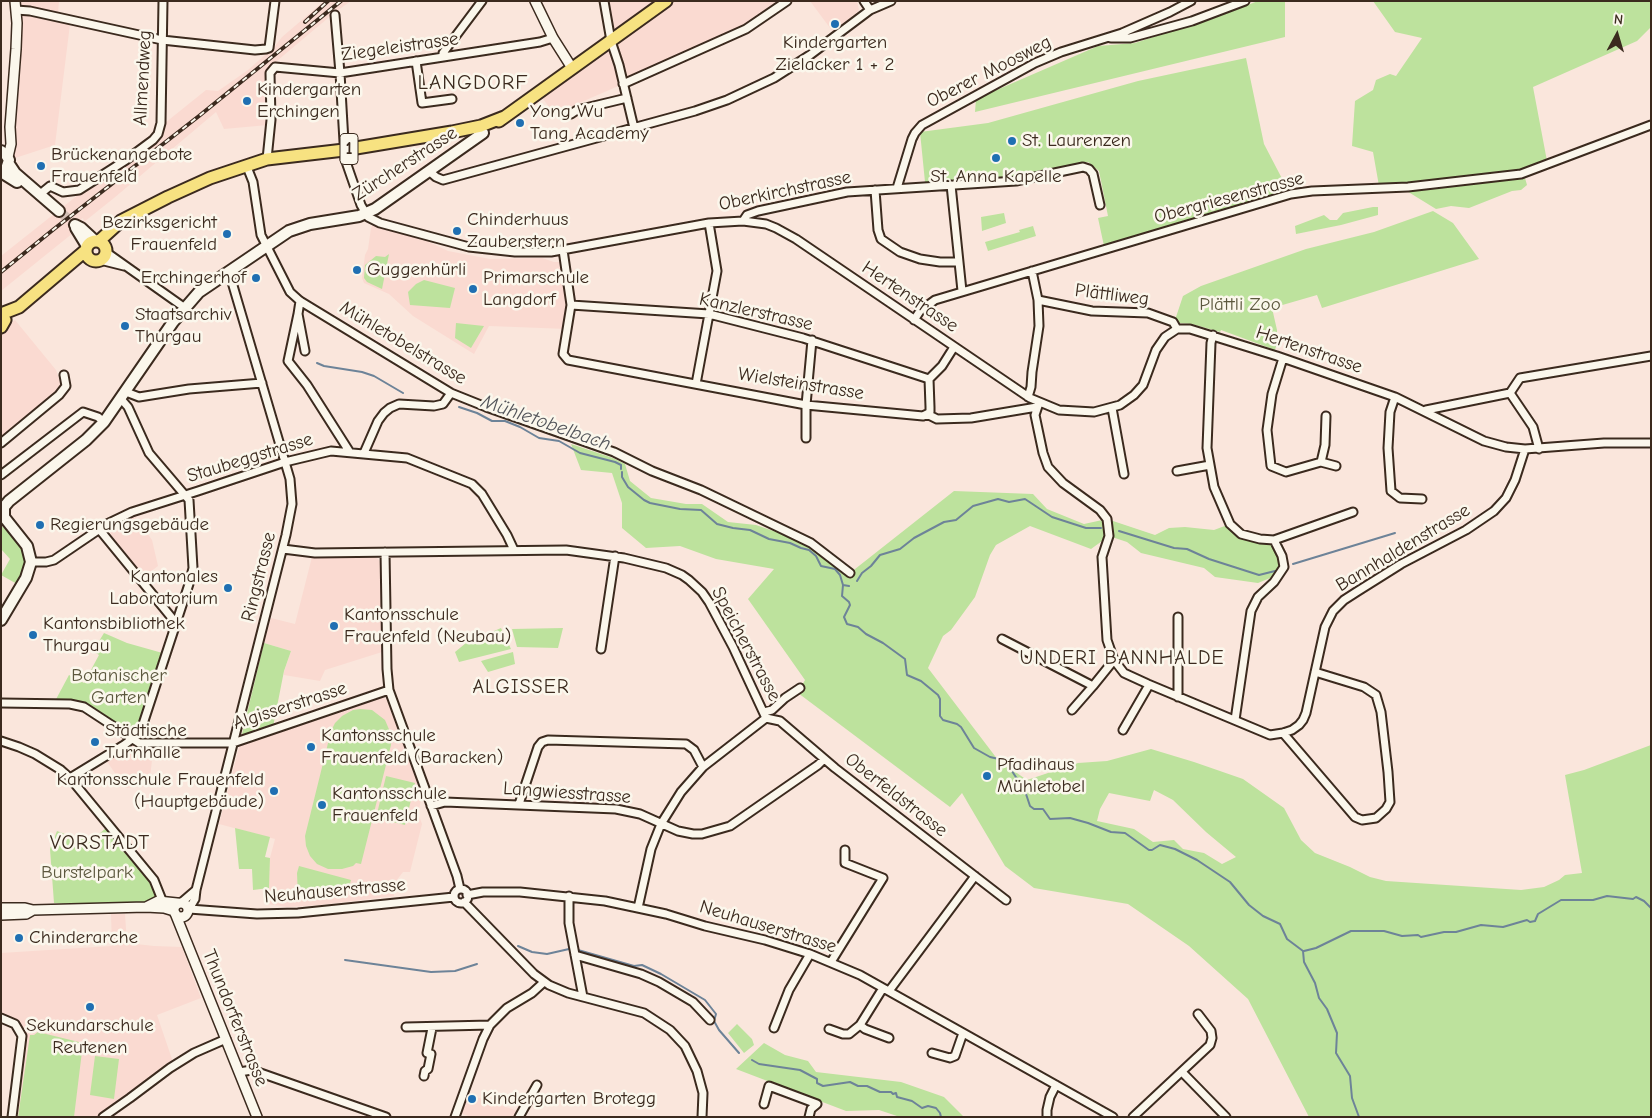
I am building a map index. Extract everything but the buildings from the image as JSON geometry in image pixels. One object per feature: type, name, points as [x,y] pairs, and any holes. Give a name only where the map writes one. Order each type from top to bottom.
[{"type":"main road","name":"Zürcherstrasse","points":[[2,512],[9,502],[86,440],[101,419],[123,395],[185,308],[206,287],[280,236],[296,228],[366,214],[484,133],[666,1]]},
{"type":"main road","name":"1","points":[[2,321],[96,250],[121,221],[168,196],[210,178],[267,159],[344,150],[452,132],[481,126],[504,117]]},
{"type":"main road","name":"1","points":[[452,132],[484,133]]},
{"type":"main road","points":[[4,161],[29,190],[37,193],[59,211]]},
{"type":"main road","points":[[1,620],[30,570],[31,562],[27,546],[2,512]]},
{"type":"street","name":"Allmendweg","points":[[37,193],[50,186],[63,192],[79,190],[126,160],[153,140],[158,134],[161,123],[163,1]]},
{"type":"street","points":[[4,161],[11,144],[10,128],[16,49],[15,6],[162,40],[266,50],[269,45],[275,1]]},
{"type":"street","points":[[443,57],[444,51],[482,1]]},
{"type":"street","points":[[535,1],[553,38],[572,68]]},
{"type":"street","points":[[604,1],[611,41],[634,128]]},
{"type":"street","points":[[623,84],[746,29],[787,1]]},
{"type":"street","points":[[864,1],[870,10]]},
{"type":"street","points":[[429,171],[436,177],[444,180],[695,111],[726,100],[761,85],[810,55],[870,10],[891,1]]},
{"type":"street","name":"Oberer Moosweg","points":[[897,188],[912,140],[922,125],[1061,52],[1109,38],[1191,1]]},
{"type":"street","points":[[1109,38],[1130,38],[1157,31],[1192,21],[1245,1]]},
{"type":"street","points":[[335,16],[345,159],[366,214]]},
{"type":"street","name":"Ziegeleistrasse","points":[[267,159],[271,120],[270,72],[275,67],[340,73],[540,42],[553,38]]},
{"type":"street","points":[[416,61],[422,103],[452,99]]},
{"type":"street","points":[[570,114],[577,110],[627,98]]},
{"type":"street","name":"Obergriesenstrasse","points":[[914,320],[929,303],[962,291],[1291,194],[1312,191],[1408,187],[1521,174],[1651,125]]},
{"type":"street","name":"Mühletobelstrasse","points":[[247,167],[253,182],[260,235],[290,292],[300,301],[451,393],[614,452],[652,471],[701,490],[811,543],[850,573]]},
{"type":"street","name":"Oberkirchstrasse","points":[[366,214],[371,219],[380,223],[468,247],[515,252],[551,252],[709,223],[743,221],[747,215],[758,211],[847,192],[1016,181],[1082,167],[1089,169],[1093,174],[1100,205]]},
{"type":"street","points":[[951,185],[962,291]]},
{"type":"street","points":[[875,190],[878,230],[881,238],[900,252],[920,259],[958,262]]},
{"type":"street","name":"Hertenstrasse","points":[[743,221],[766,224],[786,233],[1038,405],[1069,411],[1094,412],[1120,405],[1139,390],[1160,343],[1165,337],[1177,330],[1190,329],[1283,358],[1395,397],[1426,410],[1484,440],[1506,447],[1525,450],[1604,443],[1651,442]]},
{"type":"street","points":[[696,384],[716,271],[709,223]]},
{"type":"street","points":[[96,250],[131,268],[185,308]]},
{"type":"street","points":[[563,250],[571,305]]},
{"type":"street","points":[[1028,397],[1039,326],[1038,300],[1032,271]]},
{"type":"street","name":"Ringstrasse","points":[[187,912],[195,899],[283,549],[292,504],[290,479],[229,272]]},
{"type":"street","name":"Plättliweg","points":[[1038,300],[1092,312],[1148,313],[1173,322],[1177,330]]},
{"type":"street","points":[[300,301],[288,361],[307,385],[349,451]]},
{"type":"street","name":"Kanzlerstrasse","points":[[571,305],[708,314],[812,340],[929,379]]},
{"type":"street","name":"Wielsteinstrasse","points":[[571,305],[563,354],[568,360],[806,405],[923,416],[927,414],[937,419],[972,418],[1038,405]]},
{"type":"street","points":[[298,314],[305,351]]},
{"type":"street","points":[[1213,335],[1210,343],[1207,448],[1214,487],[1230,524],[1241,534],[1274,540],[1353,512]]},
{"type":"street","points":[[806,438],[806,405],[812,340]]},
{"type":"street","points":[[927,414],[930,412],[929,379],[942,366],[954,347]]},
{"type":"street","points":[[1426,410],[1510,393],[1520,378],[1651,356]]},
{"type":"street","points":[[1283,358],[1272,394],[1268,421],[1267,430],[1271,466],[1286,472],[1321,462],[1336,466]]},
{"type":"street","points":[[1,443],[59,395],[66,386],[64,376]]},
{"type":"street","points":[[70,778],[132,739],[143,724],[189,584],[194,563],[189,500],[149,453],[123,395],[139,397],[189,389],[262,382]]},
{"type":"street","points":[[364,453],[378,421],[390,408],[398,404],[434,406],[443,404],[451,393]]},
{"type":"street","points":[[1510,393],[1532,427],[1539,449]]},
{"type":"street","points":[[1395,397],[1390,412],[1388,448],[1391,491],[1400,498],[1422,499]]},
{"type":"street","points":[[1038,405],[1035,415],[1043,453],[1048,466],[1063,484],[1100,510],[1107,519],[1109,536],[1102,557],[1107,640],[1114,660],[1124,672],[1149,685],[1270,735],[1283,733],[1355,817],[1369,820],[1382,814],[1390,802],[1381,712],[1376,695],[1364,687],[1315,672]]},
{"type":"street","points":[[1112,408],[1124,474]]},
{"type":"street","points":[[1,475],[83,412],[101,419]]},
{"type":"street","points":[[1321,462],[1325,445],[1326,416]]},
{"type":"street","name":"Bannhaldenstrasse","points":[[1283,733],[1298,726],[1303,720],[1325,626],[1333,611],[1344,600],[1401,564],[1466,530],[1494,511],[1506,498],[1515,480],[1525,450]]},
{"type":"street","name":"Staubeggstrasse","points":[[31,562],[54,560],[99,529],[132,512],[285,462],[326,451],[349,451],[406,458],[472,484],[482,494],[514,550]]},
{"type":"street","points":[[1177,472],[1210,465]]},
{"type":"street","points":[[99,529],[176,623]]},
{"type":"street","points":[[1235,720],[1251,611],[1258,597],[1274,582],[1284,567],[1282,556],[1274,540]]},
{"type":"street","name":"Speicherstrasse","points":[[283,549],[313,553],[573,550],[648,563],[682,574],[697,586],[718,616],[765,715],[703,767],[681,792],[661,824],[651,849],[638,908]]},
{"type":"street","points":[[385,552],[389,690],[457,876],[460,890]]},
{"type":"street","points":[[601,649],[615,556]]},
{"type":"street","points":[[1178,617],[1178,697]]},
{"type":"street","points":[[1002,640],[1093,686]]},
{"type":"street","points":[[1072,710],[1114,660]]},
{"type":"street","points":[[1123,730],[1149,685]]},
{"type":"street","points":[[765,715],[800,688]]},
{"type":"street","name":"Algisserstrasse","points":[[1,703],[70,704],[84,707],[139,743],[234,743],[389,690]]},
{"type":"street","name":"Oberfeldstrasse","points":[[765,715],[780,721],[824,759],[1006,900]]},
{"type":"street","points":[[519,804],[538,747],[542,742],[548,740],[686,744],[694,750],[703,767]]},
{"type":"street","points":[[5,742],[35,754],[61,770],[70,778],[154,880],[163,904]]},
{"type":"street","name":"Langwiesstrasse","points":[[431,806],[445,802],[616,809],[640,814],[678,831],[693,834],[722,830],[730,826],[824,759]]},
{"type":"street","points":[[831,962],[883,878],[845,863],[845,850]]},
{"type":"street","points":[[829,1029],[842,1034],[849,1034],[860,1025],[975,876]]},
{"type":"street","points":[[177,907],[196,890]]},
{"type":"street","points":[[466,899],[457,902],[454,897],[455,892],[465,891],[466,899],[544,982],[561,991],[644,1013],[670,1030],[685,1046],[698,1071],[703,1093],[702,1117]]},
{"type":"street","name":"Neuhauserstrasse","points":[[466,899],[483,892],[520,892],[569,896],[638,908],[765,940],[810,954],[831,962],[886,990],[1113,1117]]},
{"type":"street","points":[[569,896],[569,923],[583,997]]},
{"type":"street","name":"Neuhauserstrasse","points":[[187,912],[202,909],[257,914],[298,913],[454,897]]},
{"type":"street","points":[[195,899],[202,909]]},
{"type":"street","points":[[1,908],[26,908],[33,910],[146,907],[163,904],[177,907],[187,904],[187,912],[178,916],[177,907]]},
{"type":"street","name":"Thundorferstrasse","points":[[177,907],[183,932],[257,1117]]},
{"type":"street","points":[[1,915],[26,914],[33,910]]},
{"type":"street","name":"Thundorferstrasse","points":[[183,932],[187,912]]},
{"type":"street","points":[[774,1028],[789,990],[810,954]]},
{"type":"street","points":[[575,955],[641,974],[659,982],[693,1002],[710,1020]]},
{"type":"street","points":[[455,1117],[482,1039],[490,1025],[507,1008],[532,993],[544,982]]},
{"type":"street","points":[[1133,1117],[1210,1045],[1211,1031],[1198,1014]]},
{"type":"street","points":[[1,1018],[15,1024],[22,1036],[12,1117]]},
{"type":"street","points":[[406,1028],[490,1025]]},
{"type":"street","points":[[860,1025],[865,1029],[889,1038]]},
{"type":"street","points":[[424,1076],[425,1071],[428,1069],[431,1054],[428,1053],[432,1028]]},
{"type":"street","points":[[932,1053],[950,1058],[955,1056],[963,1033]]},
{"type":"street","points":[[103,1117],[170,1068],[194,1053],[226,1039]]},
{"type":"street","points":[[239,1072],[252,1070],[386,1117]]},
{"type":"street","points":[[1182,1072],[1226,1117]]},
{"type":"street","points":[[519,1117],[537,1085]]},
{"type":"street","points":[[1047,1117],[1050,1097],[1056,1085]]},
{"type":"street","points":[[764,1104],[769,1086],[817,1104],[811,1109],[809,1117]]},
{"type":"shaded area","points":[[15,1],[59,1],[58,13],[71,16],[55,145],[9,160]]},
{"type":"shaded area","points":[[324,1],[351,1],[265,71],[268,125],[224,129],[216,112],[84,222],[83,218],[69,229],[73,233],[1,291],[1,256],[78,195],[114,173],[163,136],[165,123],[206,90],[218,91],[248,70],[275,46],[282,37]]},
{"type":"shaded area","points":[[604,1],[666,1],[611,41]]},
{"type":"shaded area","points":[[675,1],[784,1],[746,28],[554,114],[541,96]]},
{"type":"shaded area","name":"Kindergarten Zielacker 1 + 2","points":[[810,1],[857,1],[859,10],[833,32]]},
{"type":"shaded area","name":"Primarschule Langdorf","points":[[373,225],[424,238],[448,251],[490,259],[542,258],[560,262],[571,305],[567,329],[489,326],[474,354],[413,316],[389,294],[364,283],[362,278],[365,255]]},
{"type":"shaded area","points":[[15,320],[56,370],[62,388],[1,440],[1,331]]},
{"type":"shaded area","points":[[132,512],[152,540],[158,566],[141,579],[99,529]]},
{"type":"shaded area","points":[[373,556],[381,563],[382,652],[325,670],[320,681],[284,675],[291,651],[264,643],[271,618],[295,624],[312,557]]},
{"type":"shaded area","name":"Kantonsschule Frauenfeld","points":[[382,697],[387,700],[422,796],[418,813],[422,824],[410,872],[403,872],[393,885],[394,896],[320,905],[287,907],[268,904],[270,858],[275,839],[219,824],[240,744]]},
{"type":"shaded area","points":[[132,739],[154,743],[149,786],[125,788],[104,757]]},
{"type":"shaded area","name":"Sekundarschule Reutenen","points":[[111,914],[125,914],[127,943],[182,947],[201,998],[157,1015],[174,1065],[103,1117],[12,1117],[19,1029],[1,1018],[1,953],[112,946]]},
{"type":"shaded area","name":"Kindergarten Brotegg","points":[[464,1093],[521,1112],[519,1117],[471,1117],[457,1112]]},
{"type":"green space","points":[[1258,1],[1285,1],[1285,37],[975,112],[976,99],[1098,46],[1135,43]]},
{"type":"green space","points":[[1373,1],[1651,1],[1651,27],[1637,41],[1533,87],[1547,161],[1525,178],[1527,185],[1521,190],[1512,191],[1469,208],[1451,206],[1436,209],[1397,185],[1379,186],[1373,152],[1352,146],[1355,101],[1373,90],[1376,80],[1390,74],[1396,76],[1422,38],[1395,32]]},
{"type":"green space","points":[[1246,58],[1264,144],[1289,192],[1104,246],[1098,218],[1108,216],[1099,171],[1088,162],[1006,178],[925,182],[920,132],[988,123],[1138,81]]},
{"type":"green space","points":[[1378,207],[1378,215],[1296,234],[1295,226],[1324,215],[1330,220],[1337,220],[1343,213]]},
{"type":"green space","name":"Plättli Zoo","points":[[1433,211],[1453,223],[1479,259],[1322,308],[1317,295],[1272,308],[1277,330],[1275,350],[1221,330],[1220,332],[1192,324],[1178,323],[1175,320],[1183,296],[1201,286],[1306,249],[1374,232]]},
{"type":"green space","points":[[1004,213],[1006,223],[982,231],[981,217]]},
{"type":"green space","points":[[1033,226],[1036,236],[988,251],[985,242],[1020,232],[1019,230]]},
{"type":"green space","points":[[389,254],[382,289],[367,282],[364,278],[365,265],[376,256],[385,257]]},
{"type":"green space","points":[[424,280],[455,288],[450,308],[410,305],[408,292],[416,284]]},
{"type":"green space","points":[[456,323],[484,326],[471,348],[455,338]]},
{"type":"green space","points":[[571,444],[625,464],[630,481],[651,498],[686,504],[702,504],[728,522],[756,525],[791,537],[815,549],[850,573],[954,491],[1033,494],[1047,509],[1084,524],[1107,519],[1155,535],[1169,528],[1185,527],[1214,530],[1230,524],[1241,534],[1274,540],[1284,567],[1270,578],[1258,583],[1215,577],[1204,568],[1141,553],[1127,542],[1109,536],[1091,549],[1030,526],[996,545],[990,555],[975,597],[951,630],[943,636],[928,668],[998,760],[1027,780],[1078,763],[1107,761],[1151,749],[1243,779],[1284,808],[1301,840],[1315,853],[1370,877],[1386,881],[1521,890],[1544,887],[1565,875],[1582,873],[1565,775],[1584,770],[1651,745],[1651,1117],[1309,1117],[1248,999],[1189,946],[1128,904],[1034,888],[1005,866],[962,793],[950,807],[798,693],[805,680],[748,599],[774,569],[716,559],[680,546],[646,548],[622,528],[622,503],[612,473],[581,470]],"holes":[[[1154,790],[1173,800],[1206,832],[1236,857],[1222,864],[1204,853],[1183,849],[1174,840],[1153,842],[1134,829],[1097,821],[1100,809],[1109,793],[1150,801]]]},
{"type":"green space","points":[[1,525],[22,547],[26,558],[24,572],[17,584],[1,575],[10,559],[1,549]]},
{"type":"green space","name":"ALGISSER","points":[[501,628],[511,649],[459,662],[455,652],[466,643]]},
{"type":"green space","name":"ALGISSER","points":[[563,628],[558,648],[517,647],[512,629]]},
{"type":"green space","name":"Botanischer Garten","points":[[104,633],[127,643],[166,654],[143,724],[132,739],[93,712],[54,703],[69,675],[84,683],[99,655],[93,651]]},
{"type":"green space","points":[[264,643],[291,651],[284,671],[273,727],[244,735],[242,734]]},
{"type":"green space","name":"ALGISSER","points":[[513,652],[515,664],[488,672],[481,661]]},
{"type":"green space","points":[[353,710],[372,710],[385,720],[391,734],[391,745],[361,864],[356,863],[353,866],[342,869],[328,869],[317,864],[310,856],[305,836],[331,731],[335,723],[342,716]]},
{"type":"green space","points":[[386,776],[415,783],[405,825],[376,818]]},
{"type":"green space","name":"Burstelpark","points":[[106,828],[149,882],[155,896],[152,901],[136,904],[86,906],[54,903],[50,849],[57,831],[73,837],[92,840]]},
{"type":"green space","points":[[235,828],[270,837],[265,857],[270,858],[269,888],[253,890],[252,869],[239,869]]},
{"type":"green space","points":[[299,866],[351,880],[347,895],[298,898],[297,873]]},
{"type":"green space","points":[[737,1024],[752,1039],[754,1045],[744,1053],[728,1033]]},
{"type":"green space","points":[[38,1032],[83,1043],[74,1117],[18,1117],[30,1035]]},
{"type":"green space","points":[[764,1043],[785,1055],[808,1061],[816,1072],[901,1082],[944,1097],[964,1117],[900,1117],[879,1110],[846,1111],[736,1069]]},
{"type":"green space","points":[[95,1056],[119,1059],[114,1099],[90,1095]]},
{"type":"waterway","name":"Mühletobelbach","points":[[317,363],[374,376],[403,393]]},
{"type":"waterway","name":"Mühletobelbach","points":[[459,407],[477,413],[492,421],[505,421],[539,438],[559,441],[580,453],[615,462],[621,465],[621,469]]},
{"type":"waterway","name":"Mühletobelbach","points":[[622,472],[622,477],[628,487],[650,503],[680,509],[701,510],[717,524],[750,530],[769,539],[790,543],[809,550],[816,556],[821,566],[835,569],[840,575],[843,585]]},
{"type":"waterway","points":[[857,581],[862,573],[880,555],[900,549],[914,538],[944,522],[956,520],[973,506],[998,499],[1009,502],[1025,499],[1052,517],[1086,528],[1101,528]]},
{"type":"waterway","points":[[1119,531],[1174,548],[1187,549],[1209,559],[1259,575],[1275,571]]},
{"type":"waterway","points":[[1293,564],[1395,533]]},
{"type":"waterway","name":"Mühletobelbach","points":[[843,585],[842,596],[850,605],[844,617],[847,624],[858,627],[905,659],[907,675],[921,681],[938,695],[940,699],[940,716],[943,720],[961,727],[974,748],[990,757],[1003,760],[1025,791],[1030,806],[1034,809],[1043,809],[1050,819],[1070,818],[1111,832],[1125,833],[1149,850],[1160,845],[1175,849],[1197,860],[1230,882],[1249,905],[1263,916],[1280,924],[1287,939],[1303,951],[1304,962],[1315,983],[1319,998],[1327,1009],[1337,1033],[1336,1053],[1350,1076],[1352,1098],[1359,1117]]},
{"type":"waterway","name":"Mühletobelbach","points":[[843,585],[849,586]]},
{"type":"waterway","points":[[1304,951],[1316,948],[1351,931],[1384,931],[1402,936],[1418,935],[1421,937],[1444,932],[1456,932],[1481,925],[1503,927],[1527,920],[1530,922],[1535,921],[1538,914],[1561,900],[1593,900],[1607,896],[1633,899],[1636,897],[1644,901],[1651,908]]},
{"type":"waterway","points":[[518,946],[532,952],[547,954],[569,949]]},
{"type":"waterway","points":[[578,950],[634,966],[642,965],[705,1000],[716,1014],[714,1021],[719,1030],[739,1053]]},
{"type":"waterway","points":[[345,960],[431,972],[455,971],[477,964]]},
{"type":"waterway","points":[[752,1060],[759,1064],[800,1070],[817,1079],[817,1083],[823,1086],[850,1082],[858,1086],[867,1086],[880,1092],[896,1093],[897,1097],[912,1101],[922,1108],[928,1106],[936,1108],[941,1117]]},
{"type":"tunnel","points":[[59,211],[75,225]]},
{"type":"railway","points":[[305,22],[328,1]]},
{"type":"railway","points":[[1,272],[341,1]]},
{"type":"place","name":"Kindergarten Zielacker 1 + 2","points":[[835,24]]},
{"type":"place","name":"Kindergarten Erchingen","points":[[247,101]]},
{"type":"place","name":"Yong Wu Tang Academy","points":[[520,123]]},
{"type":"place","name":"St. Laurenzen","points":[[1012,141]]},
{"type":"place","name":"St. Anna Kapelle","points":[[996,158]]},
{"type":"place","name":"Brückenangebote Frauenfeld","points":[[41,166]]},
{"type":"place","name":"Chinderhuus Zauberstern","points":[[457,231]]},
{"type":"place","name":"Bezirksgericht Frauenfeld","points":[[227,234]]},
{"type":"place","name":"Guggenhürli","points":[[357,270]]},
{"type":"place","name":"Erchingerhof","points":[[256,278]]},
{"type":"place","name":"Primarschule Langdorf","points":[[473,289]]},
{"type":"place","name":"Staatsarchiv Thurgau","points":[[125,326]]},
{"type":"place","name":"Regierungsgebäude","points":[[40,525]]},
{"type":"place","name":"Kantonales Laboratorium","points":[[228,588]]},
{"type":"place","name":"Kantonsschule Frauenfeld (Neubau)","points":[[334,626]]},
{"type":"place","name":"Kantonsbibliothek Thurgau","points":[[33,635]]},
{"type":"place","name":"Städtische Turnhalle","points":[[95,742]]},
{"type":"place","name":"Kantonsschule Frauenfeld (Baracken)","points":[[311,747]]},
{"type":"place","name":"Pfadihaus Mühletobel","points":[[987,776]]},
{"type":"place","name":"Kantonsschule Frauenfeld (Hauptgebäude)","points":[[274,791]]},
{"type":"place","name":"Kantonsschule Frauenfeld","points":[[322,805]]},
{"type":"place","name":"Chinderarche","points":[[19,938]]},
{"type":"place","name":"Sekundarschule Reutenen","points":[[90,1007]]},
{"type":"place","name":"Kindergarten Brotegg","points":[[472,1099]]},
{"type":"district","name":"LANGDORF","points":[[473,83]]},
{"type":"district","name":"UNDERI BANNHALDE","points":[[1122,658]]},
{"type":"district","name":"ALGISSER","points":[[521,687]]},
{"type":"district","name":"VORSTADT","points":[[100,843]]}]
